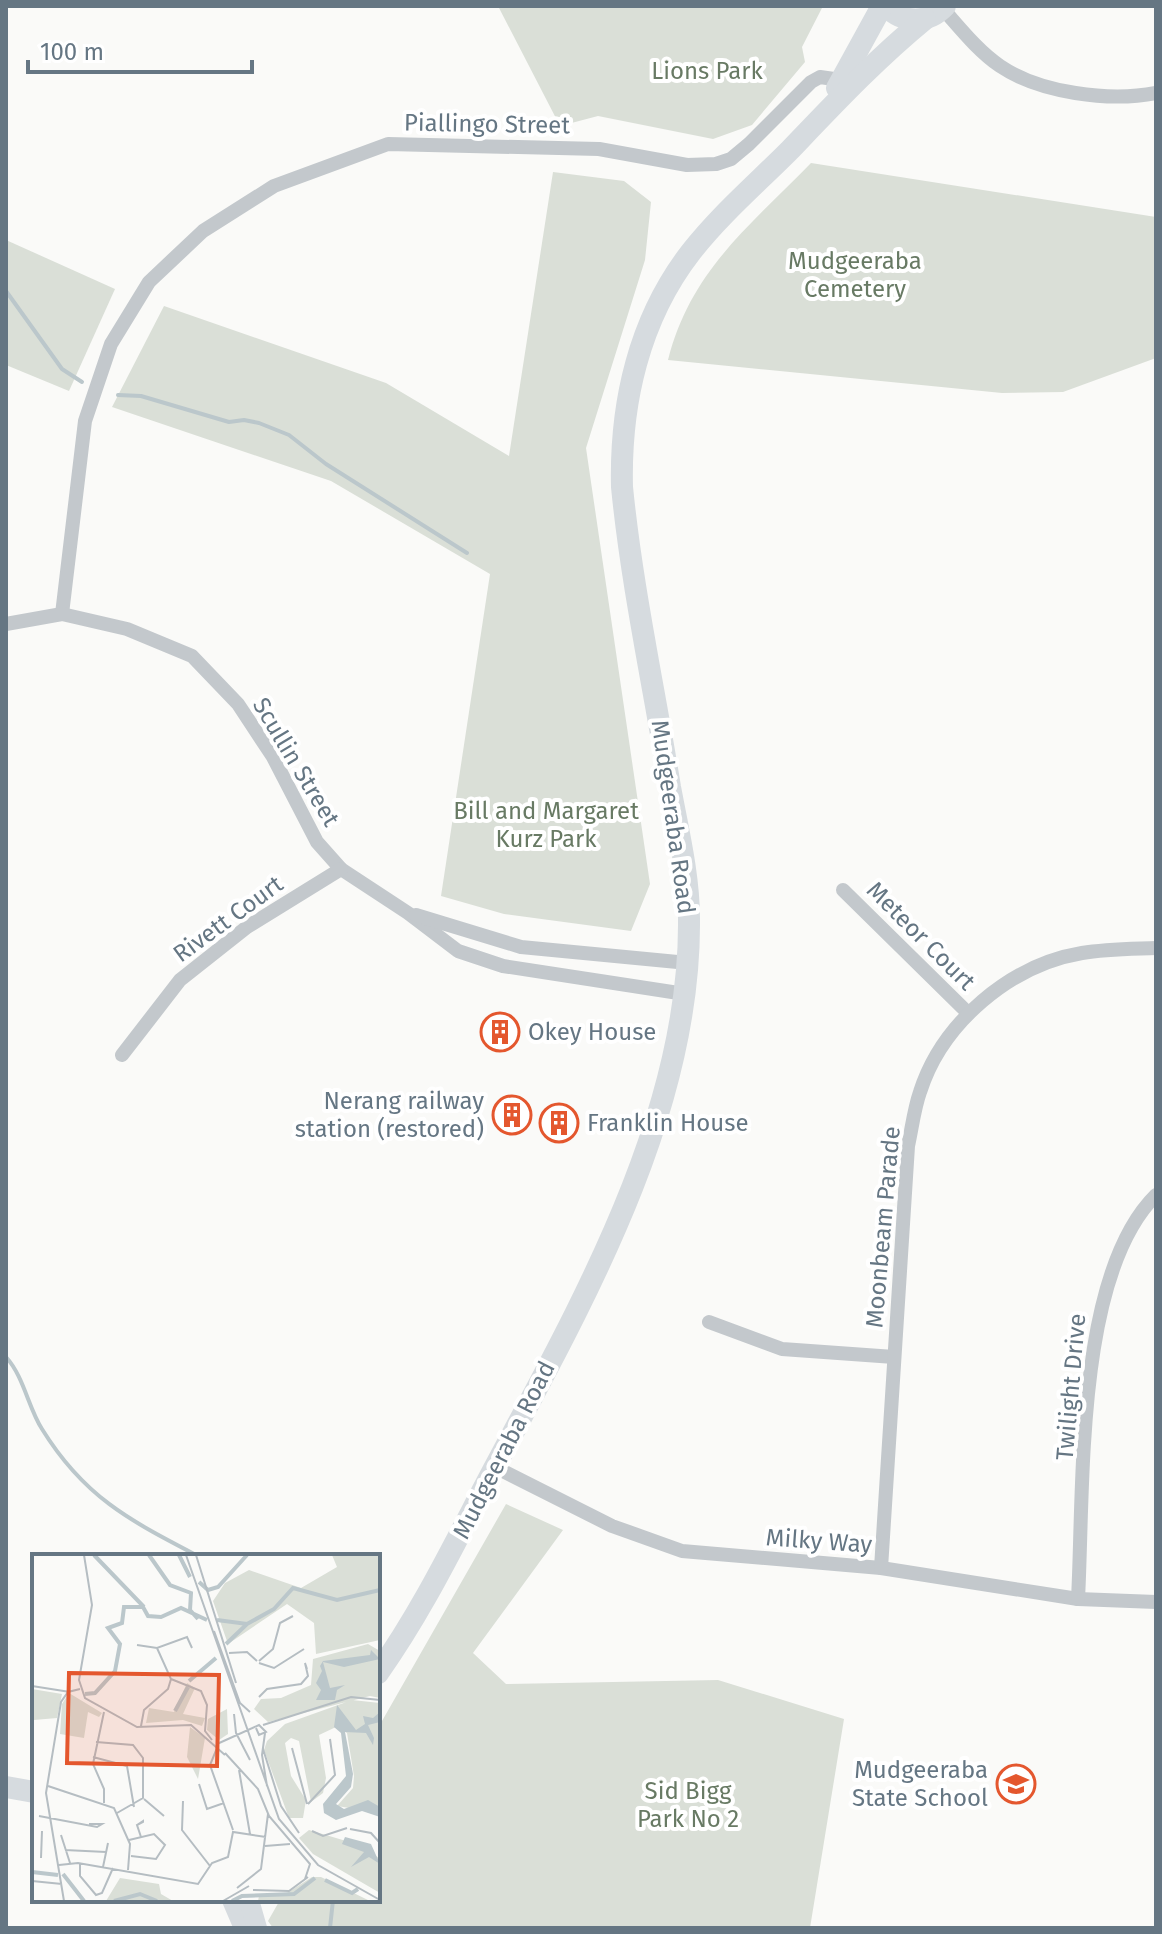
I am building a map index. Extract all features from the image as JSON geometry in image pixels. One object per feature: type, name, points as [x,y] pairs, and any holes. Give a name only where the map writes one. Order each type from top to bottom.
[{"type":"main road","points":[[884,6],[902,18],[937,11]]},
{"type":"main road","name":"Mudgeeraba Road","points":[[828,108],[884,6]]},
{"type":"main road","name":"Mudgeeraba Road","points":[[380,1670],[400,1642],[450,1554],[541,1382],[623,1207],[661,1111],[678,1042],[688,963],[689,916],[683,862],[626,529],[621,439],[640,345],[664,293],[690,253],[726,211],[877,58],[937,11]]},
{"type":"main road","points":[[6,1787],[32,1792]]},
{"type":"street","points":[[937,11],[997,64],[1027,80],[1102,94],[1156,93]]},
{"type":"street","name":"Piallingo Street","points":[[62,614],[85,421],[111,344],[149,282],[203,231],[274,186],[388,144],[599,149],[687,165],[716,164],[731,159],[749,144],[811,82],[820,77],[841,80]]},
{"type":"street","name":"Scullin Street","points":[[6,624],[62,614],[127,629],[192,656],[238,704],[273,757],[317,842],[341,869],[408,913],[458,951],[503,966],[685,994]]},
{"type":"street","name":"Rivett Court","points":[[122,1055],[180,980],[247,927],[341,869]]},
{"type":"street","name":"Meteor Court","points":[[843,890],[968,1013]]},
{"type":"street","name":"Scullin Street","points":[[408,913],[521,947],[688,963]]},
{"type":"street","name":"Moonbeam Parade","points":[[881,1568],[911,1132],[920,1090],[939,1050],[968,1013],[1017,976],[1079,954],[1156,948]]},
{"type":"street","name":"Twilight Drive","points":[[1078,1599],[1089,1385],[1101,1303],[1121,1248],[1145,1205],[1156,1195]]},
{"type":"street","points":[[709,1322],[782,1349],[894,1357]]},
{"type":"street","name":"Milky Way","points":[[495,1467],[612,1526],[682,1551],[881,1568],[1078,1599],[1156,1602]]},
{"type":"street","points":[[233,1902],[244,1928]]},
{"type":"street","points":[[250,1902],[257,1928]]},
{"type":"green space","name":"Lions Park","points":[[498,6],[823,6],[802,47],[805,62],[752,125],[713,139],[598,116],[560,126]]},
{"type":"green space","name":"Mudgeeraba Cemetery","points":[[811,163],[1156,217],[1156,358],[1063,392],[1002,393],[668,360],[678,328],[707,275],[745,230]]},
{"type":"green space","name":"Bill and Margaret Kurz Park","points":[[553,172],[624,181],[651,202],[645,260],[586,448],[650,884],[631,931],[504,914],[441,896],[490,574],[331,481],[112,407],[164,306],[386,383],[509,456]]},
{"type":"green space","points":[[6,240],[115,289],[69,391],[6,365]]},
{"type":"green space","name":"Sid Bigg Park No 2","points":[[506,1504],[563,1530],[473,1653],[506,1684],[718,1680],[844,1719],[810,1928],[273,1928],[268,1921],[279,1902],[380,1902],[380,1724]]},
{"type":"waterway","points":[[6,291],[62,369],[82,382]]},
{"type":"waterway","points":[[118,395],[141,396],[229,422],[244,420],[259,423],[289,435],[326,464],[467,553]]},
{"type":"waterway","points":[[6,1357],[42,1429],[74,1472],[129,1518],[194,1554]]},
{"type":"waterway","points":[[330,1928],[333,1902]]},
{"type":"place","name":"Okey House","points":[[500,1032]]},
{"type":"place","name":"Nerang railway station (restored)","points":[[512,1115]]},
{"type":"place","name":"Franklin House","points":[[559,1123]]},
{"type":"place","name":"Mudgeeraba State School","points":[[1016,1784]]}]
